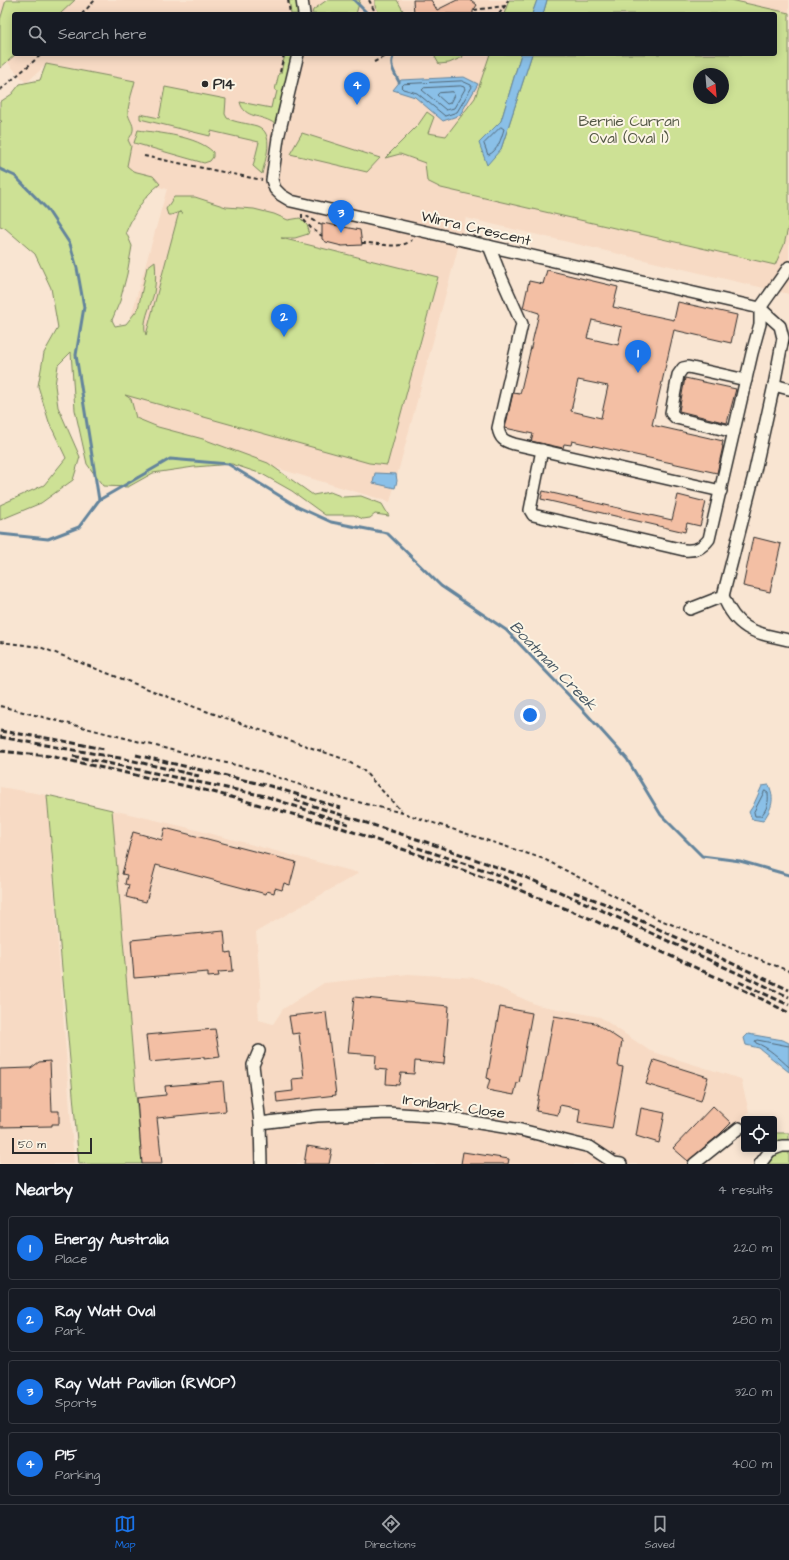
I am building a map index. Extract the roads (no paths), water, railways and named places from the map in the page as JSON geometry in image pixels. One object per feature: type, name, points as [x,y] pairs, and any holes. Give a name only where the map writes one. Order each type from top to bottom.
[{"type":"street","points":[[302,0],[304,12]]},
{"type":"street","name":"Wirra Crescent","points":[[298,56],[278,138],[272,171],[275,189],[281,196],[302,204],[760,308]]},
{"type":"street","points":[[489,246],[502,280],[522,324],[498,428],[499,436],[504,441],[721,491]]},
{"type":"street","points":[[542,450],[530,510],[533,515],[684,550],[699,549],[705,545],[709,539],[721,491],[760,324],[760,308],[789,267]]},
{"type":"street","points":[[760,308],[780,326],[782,338],[774,385],[754,475],[723,596],[727,606],[739,623],[756,633],[789,640]]},
{"type":"street","points":[[734,432],[676,418],[670,413],[678,375],[683,368],[688,367],[746,380]]},
{"type":"street","points":[[774,385],[789,389]]},
{"type":"street","points":[[690,609],[723,596]]},
{"type":"street","points":[[259,1050],[253,1065],[260,1123],[261,1164]]},
{"type":"street","name":"Ironbark Close","points":[[260,1123],[317,1116],[388,1113],[442,1117],[521,1130],[590,1147],[617,1164]]},
{"type":"street","points":[[694,1164],[739,1128]]},
{"type":"street","points":[[777,1148],[789,1146]]},
{"type":"street","points":[[760,1164],[769,1152]]},
{"type":"water","points":[[537,0],[547,0],[544,12],[533,12]]},
{"type":"water","points":[[520,56],[531,56],[501,149],[487,165],[479,143],[501,121]]},
{"type":"water","points":[[464,77],[478,84],[460,115],[443,121],[415,97],[393,90],[401,80]]},
{"type":"water","points":[[375,473],[396,474],[397,481],[395,488],[373,483]]},
{"type":"water","points":[[769,785],[772,795],[772,804],[769,812],[763,821],[752,819],[749,812],[762,786]]},
{"type":"water","points":[[748,1034],[783,1040],[789,1043],[789,1072],[759,1048],[746,1045],[744,1038]]},
{"type":"waterway","points":[[354,0],[366,12]]},
{"type":"waterway","points":[[394,56],[392,66],[399,82]]},
{"type":"waterway","points":[[0,169],[15,176],[47,209],[70,244],[77,268],[84,307],[76,355],[99,500]]},
{"type":"waterway","name":"Boatman Creek","points":[[0,534],[48,539],[79,527],[99,500],[170,459],[228,464],[298,507],[331,522],[387,533],[441,586],[506,630],[584,711],[627,759],[661,815],[702,856],[740,861],[789,875]]},
{"type":"railway","points":[[0,731],[104,749]]},
{"type":"railway","points":[[0,737],[125,759],[199,776]]},
{"type":"railway","points":[[0,751],[49,756],[213,792],[339,827],[517,889],[591,919],[746,991],[789,1013]]},
{"type":"railway","points":[[136,755],[270,786],[341,808]]},
{"type":"railway","points":[[73,756],[265,796],[348,824]]},
{"type":"railway","points":[[295,800],[426,842],[525,877],[597,908],[789,997]]},
{"type":"railway","points":[[409,845],[499,875],[522,885]]},
{"type":"railway","points":[[574,892],[603,903],[789,990]]},
{"type":"railway","points":[[739,982],[789,1005]]},
{"type":"place","name":"P14","points":[[205,84]]},
{"type":"place","name":"P15","points":[[357,105]]},
{"type":"place","name":"Ray Watt Pavilion (RWOP)","points":[[341,233]]},
{"type":"place","name":"Ray Watt Oval","points":[[284,337]]},
{"type":"place","name":"Energy Australia","points":[[638,373]]},
{"type":"park label","name":"Bernie Curran Oval (Oval 1)","points":[[629,130]]}]
